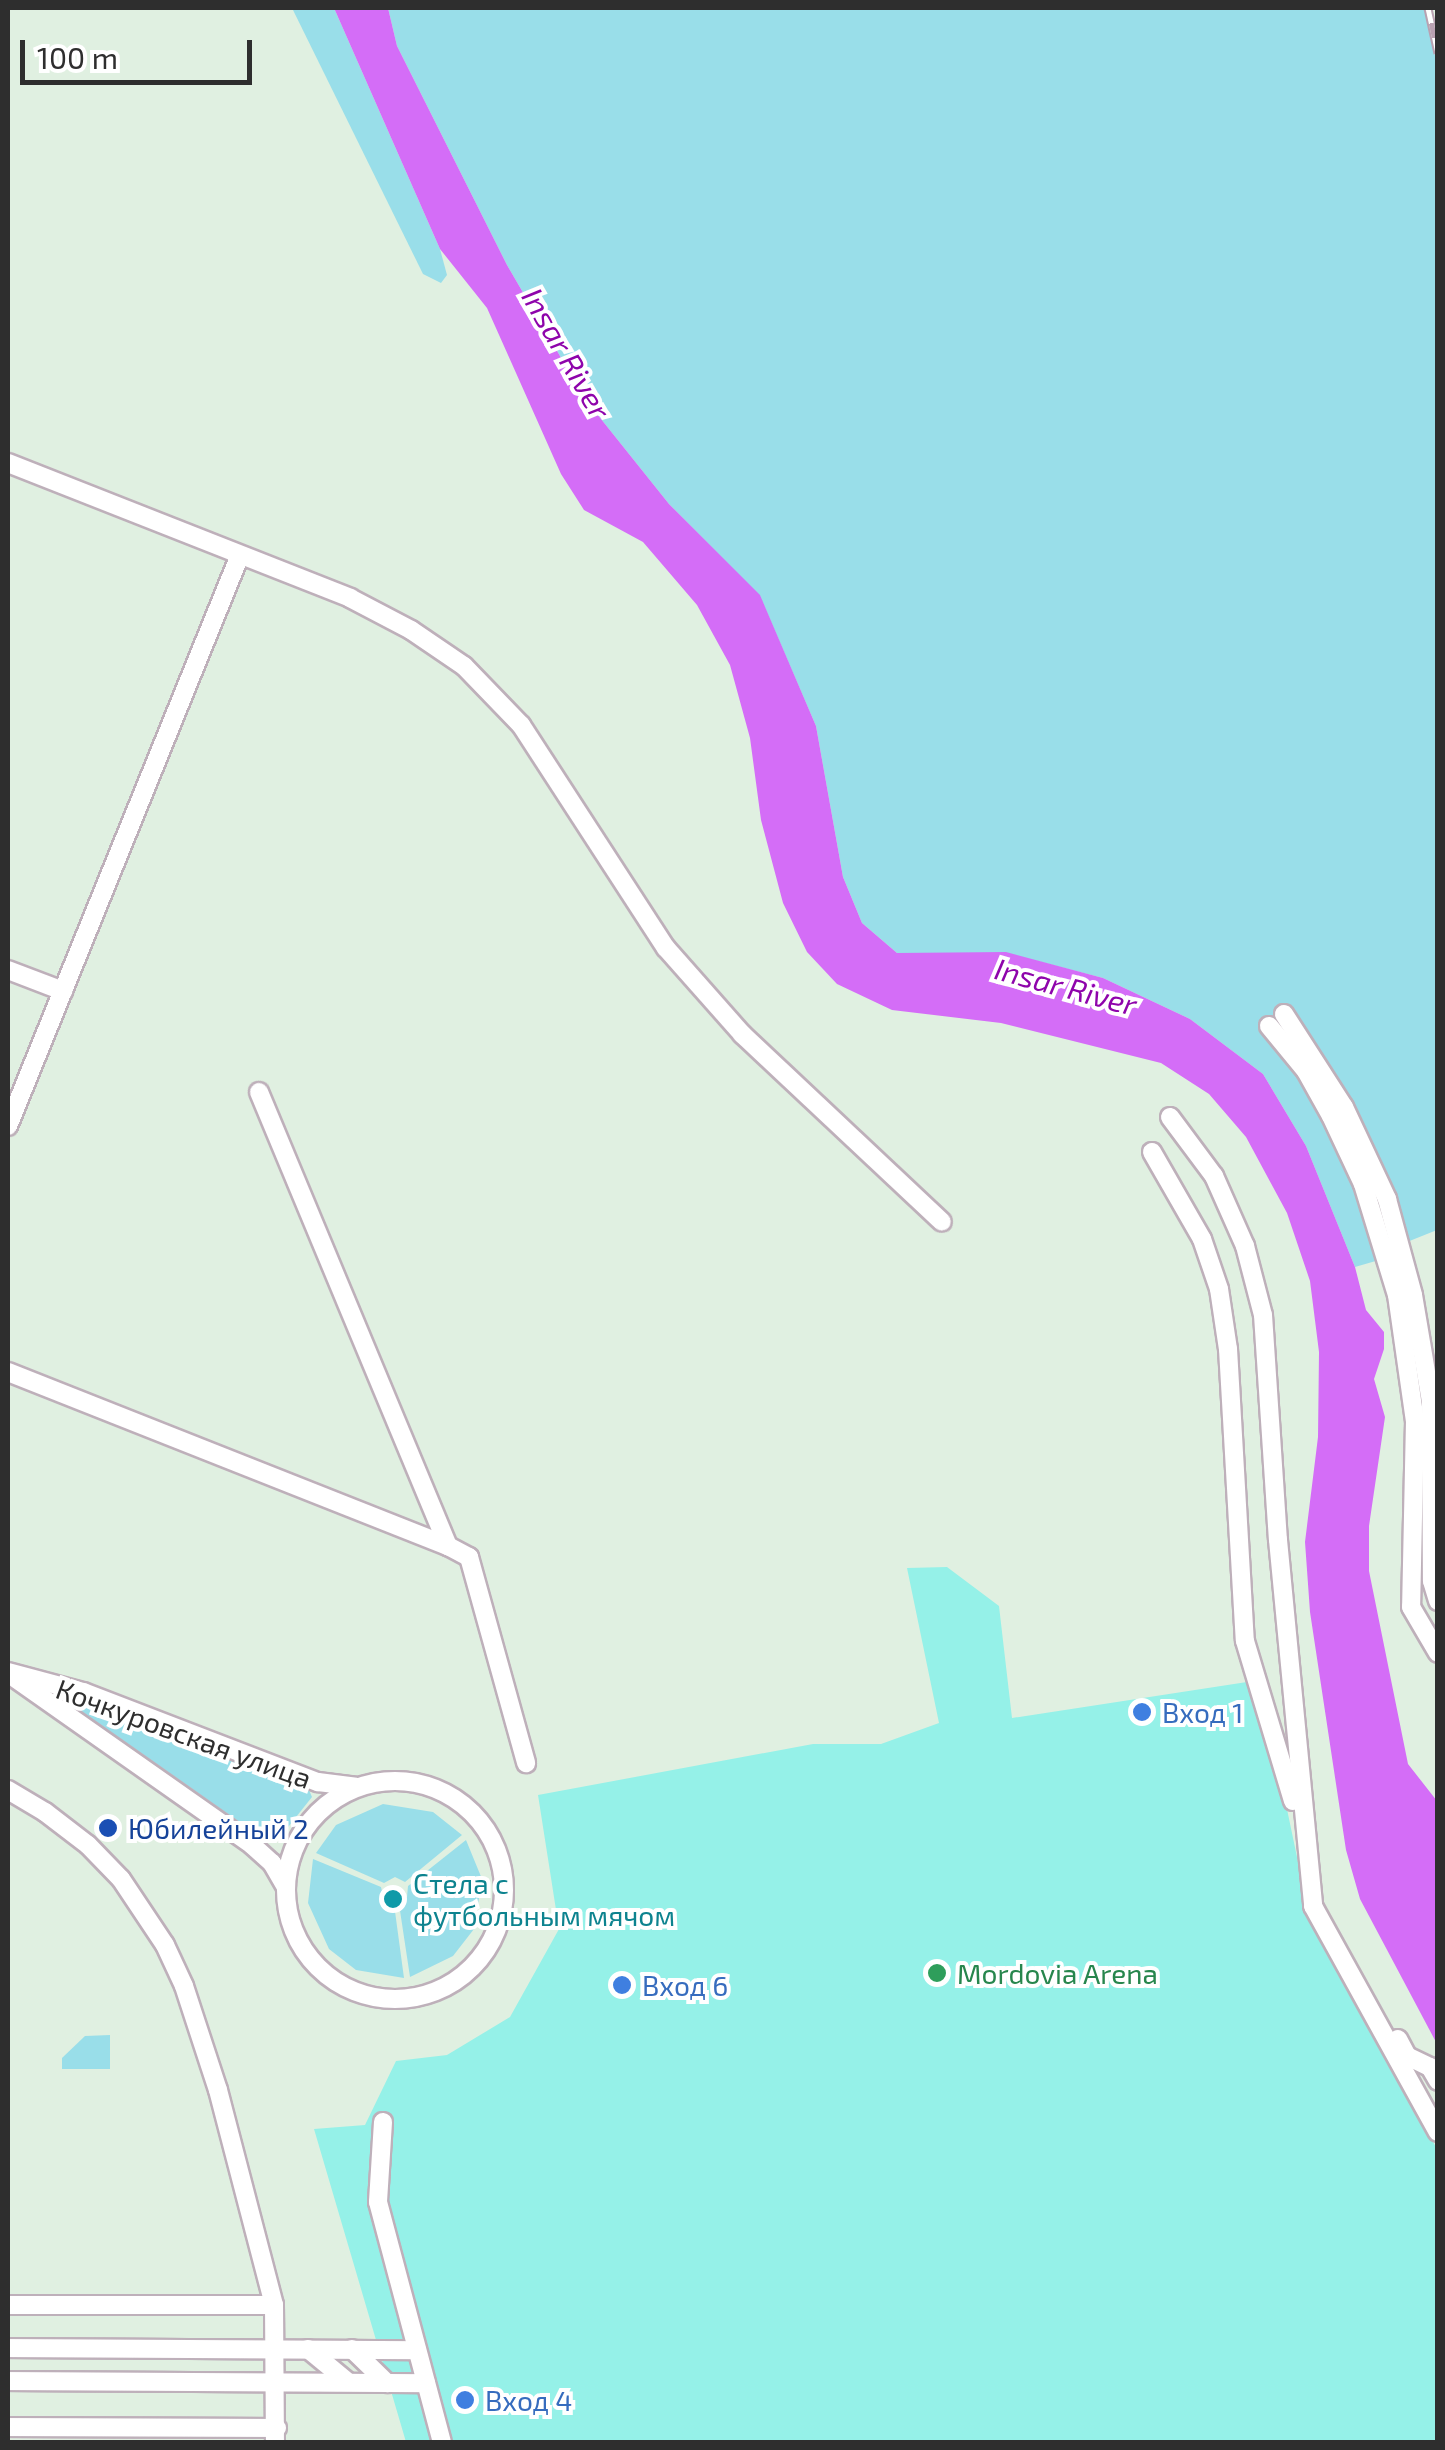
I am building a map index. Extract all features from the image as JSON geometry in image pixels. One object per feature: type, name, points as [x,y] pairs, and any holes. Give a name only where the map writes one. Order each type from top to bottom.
[{"type":"street","points":[[8,463],[350,598],[411,630],[464,666],[521,725],[666,948],[742,1034],[942,1222]]},
{"type":"street","points":[[8,1126],[240,555]]},
{"type":"street","points":[[8,970],[62,991]]},
{"type":"street","points":[[1438,1601],[1432,1581],[1431,1401],[1413,1295],[1387,1198],[1344,1107],[1276,1020],[1331,1116],[1363,1184],[1397,1295],[1414,1421],[1411,1607],[1438,1653]]},
{"type":"street","points":[[260,1092],[344,1304],[448,1546]]},
{"type":"street","points":[[1170,1116],[1214,1176],[1245,1246],[1263,1315],[1304,1840],[1314,1906],[1438,2132]]},
{"type":"street","points":[[1152,1152],[1202,1239],[1219,1289],[1228,1349],[1246,1640],[1304,1840],[1325,1902],[1407,2056],[1430,2068],[1438,2080]]},
{"type":"street","points":[[8,1372],[469,1557],[526,1764]]},
{"type":"street","name":"Кочкуровская улица","points":[[8,1672],[83,1692],[318,1782],[361,1787]]},
{"type":"street","name":"Кочкуровская улица","points":[[8,1672],[252,1845],[272,1863],[286,1886]]},
{"type":"street","points":[[401,1782],[442,1792],[461,1804],[489,1835],[503,1875],[504,1896],[497,1928],[482,1956],[459,1978],[431,1993],[410,1998],[367,1996],[329,1977],[313,1963],[292,1926],[286,1886],[294,1850],[314,1818],[361,1787],[401,1782]]},
{"type":"street","points":[[8,1790],[88,1844],[131,1892],[165,1945],[201,2032],[274,2305],[278,2382],[276,2435],[8,2428]]},
{"type":"street","points":[[383,2122],[378,2202],[442,2442]]},
{"type":"street","points":[[8,2305],[274,2305]]},
{"type":"street","points":[[8,2348],[417,2350]]},
{"type":"street","points":[[308,2349],[339,2380]]},
{"type":"street","points":[[339,2380],[363,2352]]},
{"type":"street","points":[[363,2352],[387,2383]]},
{"type":"street","points":[[8,2381],[426,2383]]},
{"type":"shaded area","points":[[292,8],[334,8],[440,249],[447,275],[441,283],[423,274]]},
{"type":"shaded area","points":[[388,8],[1425,8],[1438,70],[1437,1230],[1402,1244],[1386,1258],[1355,1267],[1306,1146],[1263,1074],[1190,1019],[1103,978],[1006,953],[897,953],[862,923],[843,877],[816,726],[760,596],[669,504],[585,399],[507,265],[397,46]]},
{"type":"shaded area","name":"Mordovia Arena","points":[[947,1567],[999,1606],[1012,1718],[1260,1680],[1311,1924],[1437,2149],[1437,2442],[406,2442],[314,2129],[365,2125],[396,2061],[447,2055],[510,2017],[559,1929],[538,1795],[813,1744],[881,1744],[939,1723],[907,1568]]},
{"type":"shaded area","points":[[84,1705],[309,1790],[312,1797],[277,1841],[268,1842],[81,1711]]},
{"type":"shaded area","points":[[383,1804],[433,1812],[462,1835],[405,1882],[395,1877],[384,1883],[316,1853],[336,1825]]},
{"type":"shaded area","points":[[466,1840],[482,1879],[474,1929],[453,1956],[410,1977],[399,1904],[407,1897],[408,1886]]},
{"type":"shaded area","points":[[313,1859],[381,1887],[384,1900],[394,1904],[404,1978],[356,1970],[329,1949],[308,1903]]},
{"type":"shaded area","points":[[110,2035],[110,2069],[62,2069],[62,2058],[85,2036]]},
{"type":"water","name":"Insar River","points":[[334,8],[388,8],[397,46],[507,265],[585,399],[669,504],[760,595],[816,726],[843,877],[862,923],[897,953],[1006,952],[1103,978],[1190,1019],[1263,1074],[1306,1146],[1355,1267],[1366,1310],[1384,1332],[1384,1349],[1374,1379],[1385,1417],[1369,1526],[1369,1571],[1408,1764],[1437,1801],[1437,2044],[1360,1899],[1346,1850],[1310,1612],[1305,1542],[1318,1437],[1319,1352],[1310,1281],[1287,1213],[1246,1137],[1209,1094],[1161,1063],[1001,1023],[892,1010],[837,984],[807,952],[783,903],[761,820],[750,738],[730,665],[697,605],[643,542],[584,510],[561,474],[487,308],[440,249]]},
{"type":"railway","points":[[1428,8],[1438,53]]},
{"type":"place","name":"Вход 1","points":[[1142,1712]]},
{"type":"place","name":"Юбилейный 2","points":[[108,1828]]},
{"type":"place","name":"Стела с футбольным мячом","points":[[393,1899]]},
{"type":"place","name":"Mordovia Arena","points":[[937,1973]]},
{"type":"place","name":"Вход 6","points":[[622,1985]]},
{"type":"place","name":"Вход 4","points":[[465,2400]]}]
